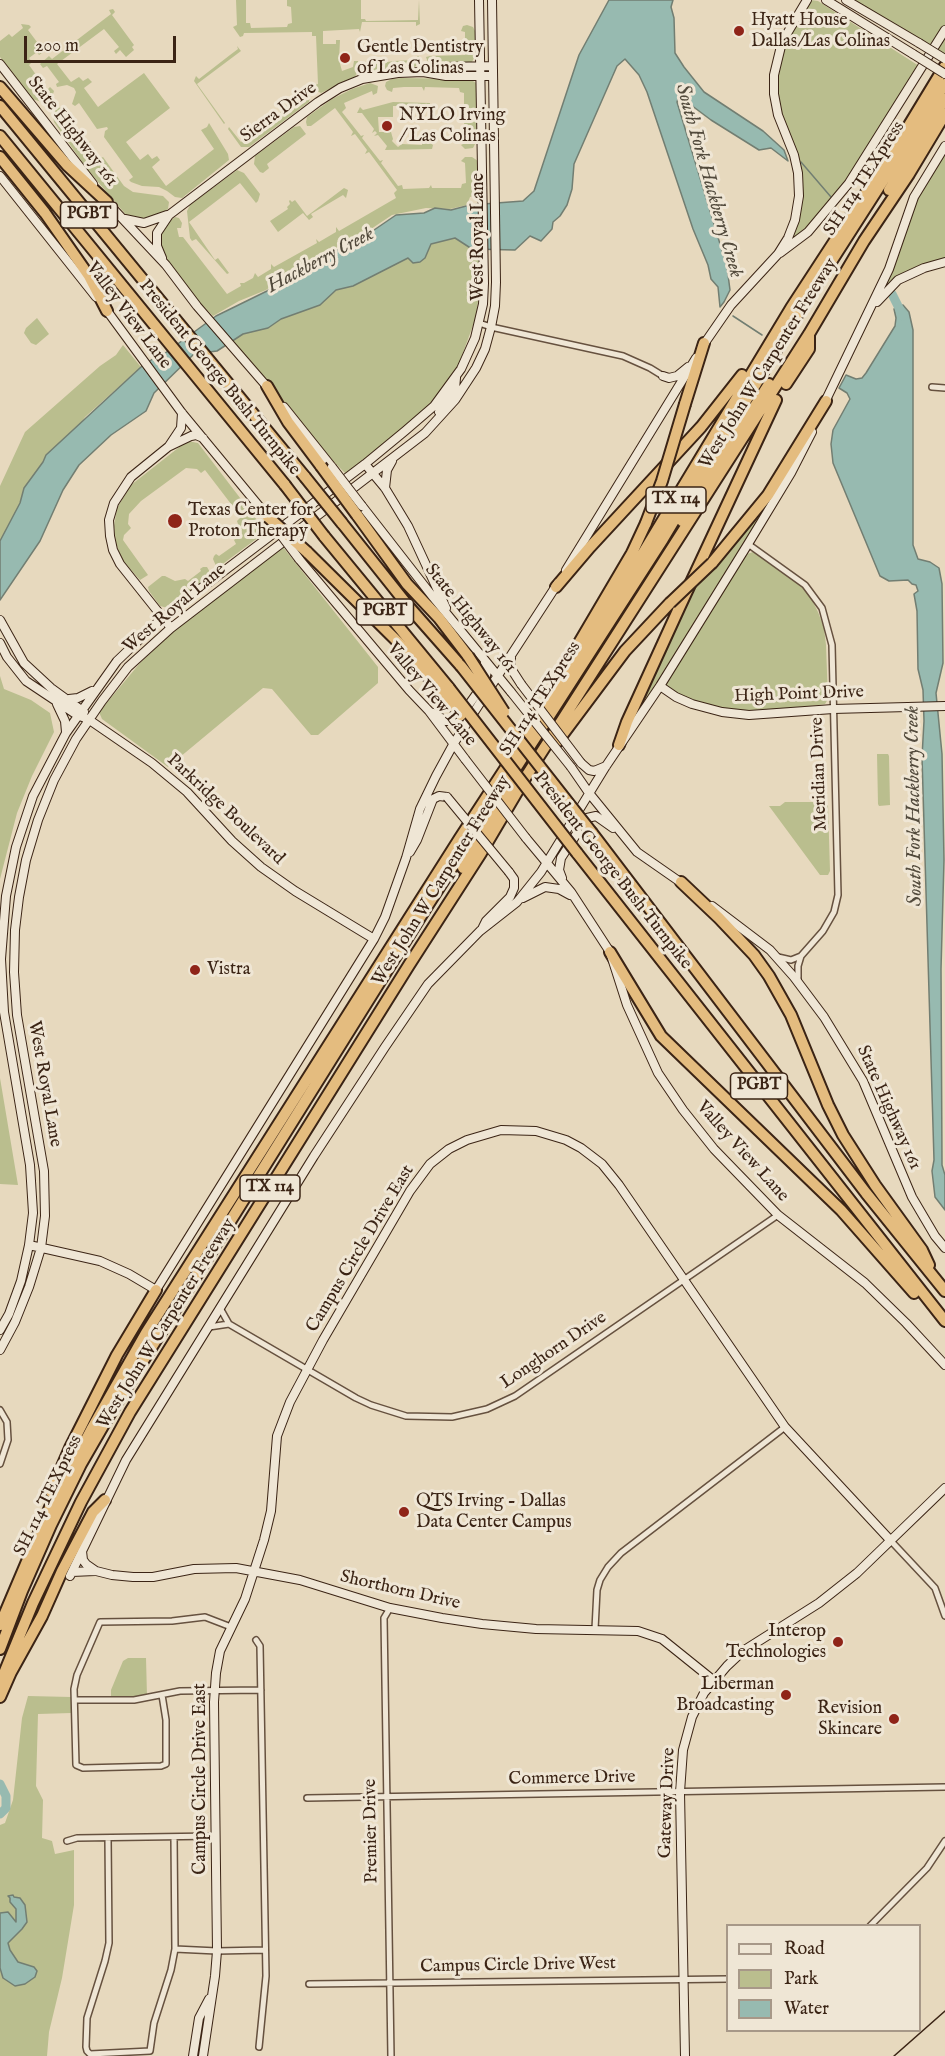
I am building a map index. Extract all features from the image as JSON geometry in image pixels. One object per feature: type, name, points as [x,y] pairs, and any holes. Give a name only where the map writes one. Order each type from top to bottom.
[{"type":"highway","points":[[908,129],[920,98],[945,59]]},
{"type":"highway","name":"West John W Carpenter Freeway","points":[[0,1625],[36,1539],[91,1430],[146,1334],[454,847],[550,702],[655,536],[791,308],[908,129],[945,66]]},
{"type":"highway","name":"SH 114 TEXpress","points":[[0,1649],[51,1525],[81,1464],[111,1412],[429,903],[663,539],[796,316],[945,84]]},
{"type":"highway","points":[[0,87],[67,165],[107,202]]},
{"type":"highway","name":"SH 114 TEXpress","points":[[409,965],[410,954],[498,811],[850,256],[945,99]]},
{"type":"highway","name":"President George Bush Turnpike","points":[[0,106],[409,607],[461,666],[592,832],[859,1183],[942,1288]]},
{"type":"highway","name":"West John W Carpenter Freeway","points":[[0,1683],[33,1604],[72,1521],[121,1428],[409,965],[488,843],[527,776],[809,334],[864,241],[909,174],[945,114]]},
{"type":"highway","name":"President George Bush Turnpike","points":[[0,136],[163,334],[285,485],[445,690],[489,741],[943,1320]]},
{"type":"highway","points":[[0,157],[45,213],[89,276],[107,311]]},
{"type":"highway","points":[[556,587],[701,427],[732,389],[778,318],[791,308]]},
{"type":"highway","points":[[619,746],[627,722],[770,408],[809,349],[809,334]]},
{"type":"highway","points":[[550,702],[553,687],[633,553],[646,523],[662,481],[704,343]]},
{"type":"highway","points":[[267,386],[288,422],[327,467],[359,510],[407,584],[439,618],[468,656],[524,746]]},
{"type":"highway","points":[[527,776],[564,734],[625,651],[712,563],[768,495],[826,401]]},
{"type":"highway","points":[[265,514],[303,556],[398,642],[445,690]]},
{"type":"highway","points":[[681,882],[719,918],[769,976],[791,1015],[843,1135],[922,1250],[942,1288]]},
{"type":"highway","points":[[610,952],[661,1036],[841,1210],[911,1290],[943,1320]]},
{"type":"highway","points":[[216,1223],[227,1216],[301,1106]]},
{"type":"highway","points":[[36,1539],[46,1503],[69,1448],[117,1354],[156,1290]]},
{"type":"highway","points":[[0,1697],[10,1672],[42,1616],[55,1585],[93,1512],[105,1500]]},
{"type":"main road","name":"West Royal Lane","points":[[0,1330],[9,1314],[21,1281],[29,1245],[33,1202],[31,1173],[5,1024],[2,944],[6,901],[16,847],[33,796],[79,712],[117,661],[162,618],[365,464],[434,406],[456,377],[475,338],[483,304],[479,0]]},
{"type":"main road","name":"West Royal Lane","points":[[0,1350],[23,1305],[41,1248],[45,1216],[44,1171],[21,1042],[14,987],[14,943],[18,904],[26,860],[41,812],[61,766],[88,719],[128,667],[171,628],[394,458],[435,423],[466,386],[485,348],[495,306],[492,0]]},
{"type":"main road","points":[[799,14],[800,0]]},
{"type":"main road","points":[[778,254],[788,238],[795,218],[800,186],[794,155],[776,107],[774,75],[782,42],[807,0]]},
{"type":"main road","points":[[826,0],[945,74]]},
{"type":"main road","points":[[846,0],[945,59]]},
{"type":"main road","name":"West John W Carpenter Freeway","points":[[156,1290],[374,939],[406,858],[420,809],[454,743],[556,587],[704,343],[731,305],[778,254],[808,232],[849,183],[945,30]]},
{"type":"main road","name":"State Highway 161","points":[[0,64],[107,202],[166,265],[197,306],[267,386]]},
{"type":"main road","name":"Sierra Drive","points":[[169,215],[318,102],[340,88],[379,75],[423,72],[446,67],[492,66]]},
{"type":"main road","name":"Sierra Drive","points":[[423,72],[446,76],[493,75]]},
{"type":"main road","name":"West John W Carpenter Freeway","points":[[71,1574],[126,1460],[314,1156],[408,1012],[428,984],[480,931],[517,902],[546,864],[748,544],[791,473],[871,310],[889,269],[914,197],[945,146]]},
{"type":"main road","name":"Valley View Lane","points":[[0,176],[107,311],[182,413],[265,514]]},
{"type":"main road","points":[[117,213],[132,222],[144,224],[169,215]]},
{"type":"main road","points":[[166,265],[156,240],[159,229],[169,215]]},
{"type":"main road","points":[[871,310],[898,280],[924,268],[945,262]]},
{"type":"main road","points":[[663,376],[669,378],[677,376],[694,361]]},
{"type":"main road","points":[[663,376],[671,390],[672,397]]},
{"type":"main road","points":[[435,423],[437,414],[455,389],[456,377]]},
{"type":"main road","points":[[168,447],[181,428],[182,413]]},
{"type":"main road","points":[[171,628],[120,564],[113,550],[109,520],[114,503],[131,477],[168,447],[191,436],[196,435],[203,438]]},
{"type":"main road","points":[[385,488],[387,470],[394,458]]},
{"type":"main road","points":[[365,464],[385,488],[408,526],[449,615]]},
{"type":"main road","name":"State Highway 161","points":[[359,510],[483,656],[637,852],[681,882],[773,955],[798,982],[825,1017],[852,1060],[912,1197],[935,1236],[945,1248]]},
{"type":"main road","name":"Valley View Lane","points":[[303,556],[409,690],[429,711],[546,864],[573,895],[610,952],[627,1005],[658,1073],[714,1149],[778,1215],[865,1283],[945,1365]]},
{"type":"main road","name":"Parkridge Boulevard","points":[[0,620],[24,663],[51,688],[69,699],[79,712]]},
{"type":"main road","name":"Parkridge Boulevard","points":[[0,643],[27,681],[54,700],[79,712],[146,758],[181,786],[232,841],[261,867],[295,891],[374,939]]},
{"type":"main road","points":[[429,711],[446,722],[460,717],[485,682],[487,670],[483,656]]},
{"type":"main road","points":[[511,657],[510,667],[521,684],[581,763],[594,771],[606,766]]},
{"type":"main road","name":"High Point Drive","points":[[660,686],[692,704],[722,712],[756,715],[833,709],[945,706]]},
{"type":"main road","points":[[69,699],[88,694],[96,688]]},
{"type":"main road","points":[[54,700],[61,710],[66,733]]},
{"type":"main road","points":[[406,858],[417,840],[433,799],[439,796],[447,797],[514,879],[514,888],[510,897],[486,921],[480,931]]},
{"type":"main road","points":[[573,895],[560,874],[560,862],[587,818],[596,816],[620,832]]},
{"type":"main road","points":[[517,902],[545,887],[559,889],[573,895]]},
{"type":"main road","points":[[6,901],[18,904]]},
{"type":"main road","name":"Campus Circle Drive East","points":[[203,2056],[210,2018],[217,1951],[214,1690],[220,1651],[245,1599],[271,1511],[277,1436],[290,1402],[410,1191],[430,1164],[450,1149],[484,1134],[501,1130],[536,1131],[566,1140],[581,1148],[606,1168],[785,1427],[891,1541]]},
{"type":"main road","points":[[29,1245],[100,1261],[156,1290]]},
{"type":"main road","name":"Gateway Drive","points":[[685,2056],[680,1792],[683,1750],[687,1731],[713,1680],[743,1651],[819,1603],[857,1573],[945,1488]]},
{"type":"main road","points":[[82,1548],[83,1560],[96,1571]]},
{"type":"main road","name":"Shorthorn Drive","points":[[71,1574],[96,1571],[133,1577],[153,1577],[215,1567],[255,1570],[300,1580],[390,1608],[482,1624],[536,1629],[638,1630],[655,1635],[713,1680]]},
{"type":"main road","name":"Campus Circle Drive East","points":[[193,2056],[199,2018],[211,1995]]},
{"type":"street","points":[[479,323],[623,356],[663,376]]},
{"type":"street","points":[[932,387],[945,388]]},
{"type":"street","name":"Meridian Drive","points":[[748,544],[805,585],[822,608],[831,637],[838,895],[834,912],[823,931],[801,956]]},
{"type":"street","points":[[773,955],[791,960],[801,956]]},
{"type":"street","points":[[798,982],[798,966],[801,956]]},
{"type":"street","name":"Longhorn Drive","points":[[229,1324],[371,1405],[406,1416],[452,1417],[487,1409],[515,1396],[778,1215]]},
{"type":"street","points":[[209,1327],[229,1324],[220,1308]]},
{"type":"street","points":[[0,1410],[7,1422],[6,1448],[0,1464]]},
{"type":"street","points":[[594,1629],[600,1580],[621,1553],[785,1427]]},
{"type":"street","points":[[0,1430],[6,1433]]},
{"type":"street","points":[[891,1541],[934,1588],[945,1616]]},
{"type":"street","name":"Premier Drive","points":[[390,1608],[384,1618],[391,2056]]},
{"type":"street","points":[[162,1695],[166,1720],[166,1764],[83,1768],[76,1764],[77,1675],[100,1622],[172,1621],[205,1617],[231,1627]]},
{"type":"street","points":[[256,1640],[260,1646],[266,1976],[259,2047]]},
{"type":"street","points":[[75,1700],[144,1699],[180,1691],[261,1690]]},
{"type":"street","name":"Commerce Drive","points":[[307,1798],[945,1788]]},
{"type":"street","points":[[67,1841],[78,1838],[216,1836]]},
{"type":"street","points":[[108,1838],[109,1943],[87,2018],[87,2051],[90,2054],[150,2051],[154,2023],[171,1970],[175,1949],[174,1837]]},
{"type":"street","points":[[872,1924],[927,1868],[945,1841]]},
{"type":"street","points":[[175,1949],[265,1950]]},
{"type":"street","name":"Campus Circle Drive West","points":[[309,1984],[726,1979]]},
{"type":"green space","points":[[236,0],[246,0],[246,23],[250,23],[251,28],[287,27],[292,23],[291,7],[287,6],[287,0],[361,0],[361,19],[366,21],[418,20],[419,0],[420,24],[416,26],[416,22],[362,22],[360,32],[359,29],[323,31],[323,44],[336,44],[336,40],[340,40],[339,60],[342,71],[353,67],[354,61],[358,61],[359,69],[355,77],[321,93],[315,90],[313,85],[318,84],[316,36],[312,36],[312,32],[244,33],[240,37],[233,27],[237,25]]},
{"type":"green space","points":[[811,0],[818,1],[919,66],[838,192],[804,232],[787,247],[802,190],[778,111],[776,81],[783,47]]},
{"type":"green space","points":[[855,0],[945,0],[945,57]]},
{"type":"green space","points":[[113,9],[115,12],[112,15],[134,45],[132,47],[134,50],[126,57],[120,50],[116,54],[114,51],[119,47],[104,29],[57,64],[71,82],[79,77],[83,81],[88,78],[92,82],[84,88],[98,107],[144,73],[170,108],[126,142],[140,160],[148,154],[152,159],[157,156],[160,160],[152,167],[166,186],[214,149],[201,130],[209,123],[228,154],[229,160],[182,198],[175,197],[159,187],[142,186],[131,182],[129,180],[133,177],[104,137],[107,127],[97,129],[79,103],[75,106],[72,104],[76,92],[74,88],[67,85],[57,87],[56,84],[59,82],[47,66],[43,68],[40,64],[49,56],[52,59],[111,14],[109,10]]},
{"type":"green space","points":[[21,24],[29,25],[31,27],[28,30],[43,50],[47,49],[29,58],[32,62],[29,65],[47,90],[50,87],[54,91],[52,97],[42,102],[32,99],[0,57],[0,41],[9,34],[12,37],[23,28]]},
{"type":"green space","points":[[463,26],[473,27],[475,31],[475,56],[472,62],[466,65],[429,65],[426,57],[465,55],[465,32],[461,31]]},
{"type":"green space","points":[[237,46],[241,51],[197,84],[224,124],[194,81],[196,76],[199,79],[238,49]]},
{"type":"green space","points":[[417,56],[420,61],[415,67],[371,71],[366,70],[364,66],[366,61],[368,65],[417,60]]},
{"type":"green space","points":[[401,78],[470,79],[476,83],[478,92],[476,142],[473,148],[465,149],[461,145],[465,143],[464,120],[461,119],[464,117],[464,93],[460,92],[459,88],[425,87],[424,91],[422,87],[404,87],[393,88],[392,92],[387,90],[386,82]]},
{"type":"green space","points":[[370,83],[378,86],[377,93],[373,95],[372,91],[344,103],[346,108],[342,112],[361,136],[364,135],[362,138],[380,161],[383,160],[381,163],[398,186],[402,185],[403,189],[429,188],[431,185],[432,188],[461,188],[462,184],[466,183],[465,163],[461,161],[465,157],[472,157],[478,161],[479,194],[470,197],[467,205],[450,209],[426,208],[392,215],[353,243],[340,245],[331,252],[299,266],[266,290],[239,301],[213,316],[198,301],[162,253],[159,233],[175,217],[179,218],[182,223],[181,228],[177,228],[179,237],[183,237],[227,294],[241,286],[240,283],[253,278],[255,273],[258,277],[271,269],[271,264],[274,267],[317,243],[316,239],[319,242],[336,232],[336,227],[339,231],[396,198],[394,193],[397,190],[369,152],[365,154],[367,150],[355,134],[351,136],[353,132],[335,108],[311,126],[307,126],[306,122],[307,117],[332,99]]},
{"type":"green space","points":[[303,87],[310,96],[309,102],[249,147],[241,147],[228,129],[229,127],[241,142],[294,102],[290,97],[294,94],[297,97],[304,91]]},
{"type":"green space","points":[[393,102],[430,103],[430,106],[393,106],[393,117],[378,117],[379,132],[391,132],[392,141],[398,147],[402,144],[430,143],[433,145],[432,149],[385,150],[387,146],[378,135],[374,136],[377,133],[375,131],[372,133],[374,129],[362,113],[357,113],[360,107],[363,110]]},
{"type":"green space","points":[[64,106],[67,111],[65,114],[87,143],[91,141],[88,145],[99,159],[103,157],[124,186],[133,192],[163,196],[169,202],[168,209],[151,221],[127,216],[87,169],[54,122],[53,116],[56,109]]},
{"type":"green space","points":[[300,126],[306,134],[267,164],[268,169],[263,173],[260,172],[254,164],[255,156],[294,127]]},
{"type":"green space","points":[[945,153],[945,259],[914,268],[884,288],[920,192]]},
{"type":"green space","points":[[237,170],[244,173],[260,194],[258,201],[256,203],[240,183],[189,222],[215,260],[218,258],[229,273],[227,274],[196,239],[192,241],[190,238],[187,211],[190,205]]},
{"type":"green space","points":[[344,188],[348,190],[346,198],[343,195],[311,214],[313,217],[309,220],[303,213],[278,232],[270,221],[288,209],[290,200],[292,202],[295,200],[307,216]]},
{"type":"green space","points":[[455,238],[472,249],[472,255],[480,259],[480,287],[476,317],[459,364],[436,398],[414,421],[346,474],[232,341],[243,334],[268,328],[281,319],[319,305],[336,290],[353,286],[408,258],[425,258],[431,244]]},
{"type":"green space","points":[[37,318],[49,334],[36,345],[31,343],[24,333]]},
{"type":"green space","points":[[123,345],[141,367],[85,417],[0,543],[0,486],[25,432],[100,366],[116,355]]},
{"type":"green space","points":[[187,441],[198,443],[260,524],[263,534],[220,566],[216,566],[214,556],[216,554],[219,556],[236,544],[234,540],[239,536],[240,530],[237,521],[241,517],[205,470],[201,473],[197,469],[186,468],[141,501],[129,514],[128,524],[131,528],[124,535],[123,540],[148,575],[140,580],[123,561],[116,544],[114,526],[117,508],[131,485]]},
{"type":"green space","points":[[797,457],[770,503],[631,724],[691,590]]},
{"type":"green space","points":[[283,547],[378,667],[378,683],[318,735],[311,735],[272,689],[263,688],[168,767],[102,719],[99,712],[140,663],[174,631]]},
{"type":"green space","points":[[753,552],[789,575],[800,585],[809,594],[818,612],[824,628],[826,645],[828,699],[825,704],[771,712],[740,711],[697,703],[675,694],[665,686],[744,555]]},
{"type":"green space","points":[[203,567],[207,567],[211,574],[168,608],[160,606],[149,591],[148,587],[162,576],[175,581],[185,579],[188,581]]},
{"type":"green space","points":[[0,676],[4,689],[31,700],[50,713],[54,732],[17,813],[0,879]]},
{"type":"green space","points":[[877,754],[888,754],[889,756],[890,805],[879,806],[878,804]]},
{"type":"green space","points":[[785,802],[813,802],[814,805],[828,805],[830,871],[828,875],[820,875],[769,806],[780,806]]},
{"type":"green space","points":[[0,1078],[18,1185],[0,1184]]},
{"type":"green space","points":[[128,1658],[146,1658],[147,1696],[111,1696],[111,1690],[123,1661]]},
{"type":"green space","points":[[28,1696],[71,1697],[71,1713],[38,1714],[36,1786],[43,1800],[42,1838],[52,1841],[55,1854],[74,1850],[74,1905],[62,1978],[49,2032],[47,2056],[0,2056],[0,1825],[5,1823],[13,1800],[22,1718]]},
{"type":"water","points":[[609,0],[673,0],[671,7],[674,18],[675,53],[684,67],[704,92],[763,131],[784,150],[788,161],[771,148],[759,150],[711,120],[679,96],[677,102],[727,267],[730,290],[720,307],[718,287],[711,279],[647,92],[639,75],[625,59],[617,66],[574,164],[572,189],[567,205],[553,222],[552,229],[541,241],[530,236],[515,250],[472,249],[455,238],[431,244],[425,258],[420,262],[413,263],[408,258],[353,286],[336,290],[320,305],[281,319],[268,328],[243,334],[217,351],[194,354],[154,393],[146,411],[111,435],[79,465],[63,490],[40,541],[0,600],[0,541],[20,503],[24,488],[46,455],[141,367],[154,358],[157,359],[216,316],[267,291],[335,251],[355,243],[396,215],[424,213],[435,208],[451,210],[470,205],[523,201],[534,191],[579,55]]},
{"type":"water","points":[[903,305],[909,312],[913,330],[913,545],[918,559],[930,562],[939,568],[942,584],[943,663],[936,693],[942,754],[944,860],[941,969],[942,1165],[945,1175],[945,1210],[935,1197],[932,1171],[934,1160],[922,757],[924,721],[923,690],[918,669],[917,611],[914,594],[918,591],[916,585],[908,580],[889,581],[880,576],[833,463],[831,444],[833,430],[850,399],[847,393],[839,388],[846,375],[856,379],[862,378],[866,373],[895,326],[894,309]]},
{"type":"water","points":[[13,1895],[20,1898],[25,1905],[27,1922],[8,1943],[10,1950],[18,1962],[34,1967],[37,1971],[35,1977],[25,1984],[15,1986],[3,1978],[0,1968],[0,1913],[8,1912],[16,1922],[16,1909],[8,1896]]},
{"type":"waterway","name":"South Fork Hackberry Creek","points":[[801,162],[831,197]]},
{"type":"waterway","name":"South Fork Hackberry Creek","points":[[892,294],[903,316]]},
{"type":"waterway","name":"South Fork Hackberry Creek","points":[[733,316],[762,335]]},
{"type":"waterway","name":"Hackberry Creek","points":[[0,1784],[6,1796],[6,1808],[0,1814]]},
{"type":"tram line","points":[[894,2056],[945,2011]]},
{"type":"place","name":"Hyatt House Dallas/Las Colinas","points":[[739,31]]},
{"type":"place","name":"Gentle Dentistry of Las Colinas","points":[[345,58]]},
{"type":"place","name":"NYLO Irving / Las Colinas","points":[[387,126]]},
{"type":"place","name":"Texas Center for Proton Therapy","points":[[175,521]]},
{"type":"place","name":"Vistra","points":[[195,970]]},
{"type":"place","name":"QTS Irving - Dallas Data Center Campus","points":[[404,1512]]},
{"type":"place","name":"Interop Technologies","points":[[838,1642]]},
{"type":"place","name":"Liberman Broadcasting","points":[[786,1695]]},
{"type":"place","name":"Revision Skincare","points":[[894,1719]]}]
